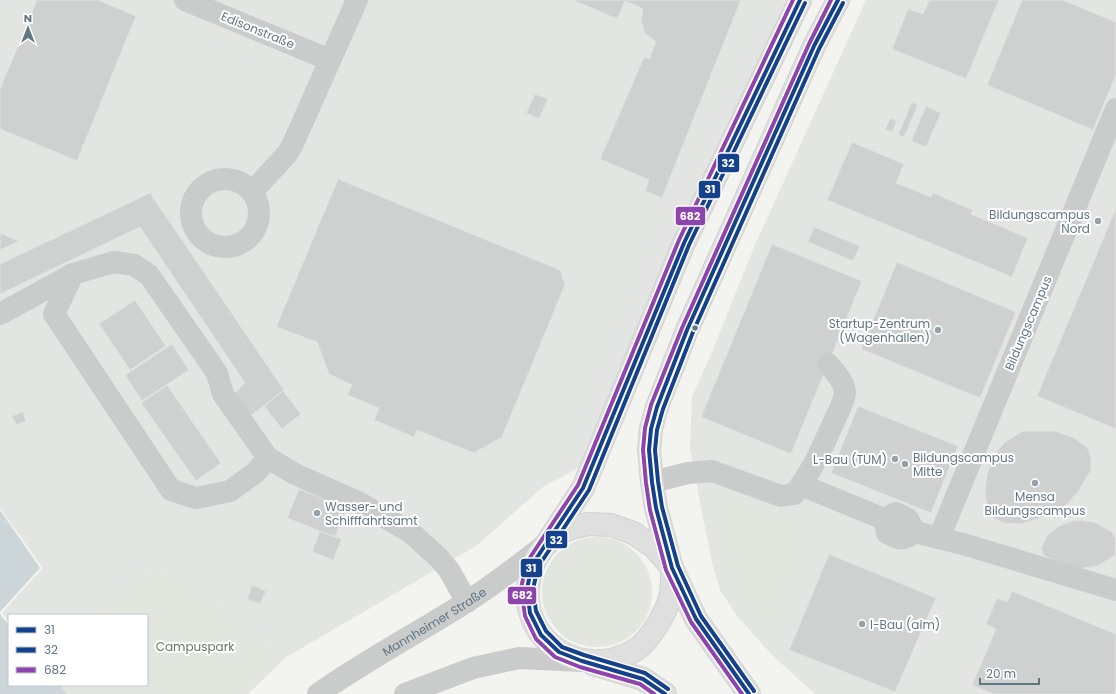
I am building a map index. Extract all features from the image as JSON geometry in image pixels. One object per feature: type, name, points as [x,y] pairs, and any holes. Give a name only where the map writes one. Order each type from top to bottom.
[{"type":"main road","points":[[824,26],[830,0]]},
{"type":"main road","points":[[749,694],[696,619],[672,568],[656,508],[652,482],[649,450],[651,429],[657,407],[687,330],[824,26],[838,0]]},
{"type":"main road","points":[[665,694],[643,679],[582,661],[559,652],[541,635],[530,613],[527,589],[528,583],[532,565],[583,488],[684,243],[797,2]]},
{"type":"main road","points":[[546,544],[565,530],[588,524],[611,525],[633,533],[654,547],[672,568],[670,600],[658,626],[638,648],[612,660],[582,661]]},
{"type":"street","name":"Edisonstraße","points":[[185,0],[330,60]]},
{"type":"street","points":[[252,192],[287,154],[292,146],[357,0]]},
{"type":"street","name":"Bildungscampus","points":[[939,538],[1116,109]]},
{"type":"street","points":[[0,314],[73,274],[114,262],[134,265],[149,275],[217,373],[223,394],[268,458],[295,474],[360,503],[410,532],[438,557],[449,570],[467,602]]},
{"type":"street","points":[[73,274],[54,314],[170,490],[196,498],[230,491],[255,473],[268,458]]},
{"type":"street","points":[[652,482],[688,473],[712,471],[781,496],[794,494],[801,486],[826,440],[843,401],[845,392],[843,385],[828,364]]},
{"type":"street","points":[[801,486],[884,519],[896,514],[908,519],[915,532],[1116,590]]},
{"type":"street","name":"Mannheimer Straße","points":[[318,694],[338,679],[467,602],[497,582],[546,544]]},
{"type":"street","points":[[405,694],[473,668],[519,658],[582,661]]},
{"type":"shaded area","points":[[0,0],[795,0],[585,464],[543,487],[476,546],[285,658],[183,574],[141,571],[102,614],[8,614],[8,624],[0,612],[40,568],[0,510]]},
{"type":"shaded area","name":"Bildungscampus Mitte","points":[[866,0],[1116,0],[1116,694],[815,694],[772,655],[737,616],[720,590],[713,567],[690,448],[692,397],[712,352],[755,245]]},
{"type":"shaded area","points":[[0,510],[41,568],[0,612]]},
{"type":"shaded area","points":[[0,614],[8,624],[8,686],[61,686],[67,694],[0,694]]},
{"type":"green space","points":[[18,0],[23,0],[0,54],[0,43]]},
{"type":"green space","points":[[229,0],[242,0],[291,20],[290,25]]},
{"type":"green space","points":[[196,21],[276,55],[274,60],[193,27]]},
{"type":"green space","points":[[708,488],[803,520],[813,539],[768,642],[750,620],[731,585],[722,564],[711,527]]},
{"type":"green space","points":[[597,537],[618,541],[636,553],[648,571],[652,592],[648,613],[636,631],[618,643],[597,647],[576,643],[558,631],[546,613],[542,592],[546,571],[558,553],[576,541]]},
{"type":"green space","name":"Campuspark","points":[[141,571],[183,574],[285,658],[248,694],[67,694],[61,686],[148,686],[148,614],[102,614]]},
{"type":"pier","points":[[0,508],[43,568],[2,613],[8,621],[8,624],[0,612],[40,568]]},
{"type":"building","points":[[37,0],[98,0],[136,16],[77,161],[0,129],[0,89]]},
{"type":"building","points":[[573,0],[741,0],[662,198],[645,191],[649,180],[600,159],[644,57],[649,59],[656,42],[645,33],[641,21],[643,9],[625,1],[617,19]]},
{"type":"building","points":[[929,0],[999,0],[966,79],[892,49],[908,9],[923,14]]},
{"type":"building","points":[[1022,0],[1063,0],[1116,22],[1116,75],[1093,130],[987,85]]},
{"type":"building","points":[[535,94],[548,99],[539,119],[526,113]]},
{"type":"building","points":[[912,102],[918,105],[904,137],[898,135]]},
{"type":"building","points":[[926,106],[941,113],[926,147],[911,141]]},
{"type":"building","points":[[890,118],[897,121],[892,132],[885,130]]},
{"type":"building","points":[[852,142],[904,164],[896,183],[931,197],[933,193],[973,210],[971,214],[1028,238],[1012,277],[827,200]]},
{"type":"building","points":[[338,179],[560,270],[565,285],[502,437],[474,453],[417,430],[414,437],[374,420],[379,408],[347,395],[352,385],[329,374],[317,342],[276,327]]},
{"type":"building","points":[[150,193],[284,390],[249,417],[233,395],[245,383],[140,227],[0,294],[0,264]]},
{"type":"building","points":[[1116,208],[1116,429],[1037,396]]},
{"type":"building","points":[[814,227],[860,246],[853,261],[808,242]]},
{"type":"building","points":[[0,233],[19,241],[0,250]]},
{"type":"building","points":[[772,244],[862,281],[791,454],[701,417]]},
{"type":"building","name":"Startup-Zentrum (Wagenhallen)","points":[[897,262],[1016,312],[980,398],[861,349]]},
{"type":"building","points":[[135,300],[166,346],[130,370],[99,324]]},
{"type":"building","points":[[172,344],[189,370],[142,401],[125,375]]},
{"type":"building","points":[[167,385],[221,463],[196,481],[141,403]]},
{"type":"building","points":[[283,391],[301,414],[282,429],[264,406]]},
{"type":"building","name":"L-Bau (TUM)","points":[[858,406],[958,446],[931,513],[831,473]]},
{"type":"building","points":[[23,412],[26,421],[16,425],[12,416]]},
{"type":"building","name":"Mensa Bildungscampus","points":[[1023,431],[1055,431],[1074,438],[1087,447],[1091,457],[1091,470],[1078,492],[1065,506],[1044,517],[1021,524],[1004,523],[993,518],[987,509],[985,491],[987,474],[995,454],[1005,442]]},
{"type":"building","name":"Wasser- und Schifffahrtsamt","points":[[299,489],[346,508],[335,537],[287,518]]},
{"type":"building","points":[[1076,520],[1094,522],[1111,531],[1116,539],[1115,555],[1098,566],[1077,569],[1058,563],[1044,555],[1041,549],[1047,536],[1059,526]]},
{"type":"building","points":[[320,531],[342,539],[333,560],[312,552]]},
{"type":"building","name":"I-Bau (aim)","points":[[829,554],[936,598],[895,692],[789,650]]},
{"type":"building","points":[[252,585],[266,591],[260,604],[247,599]]},
{"type":"building","points":[[1012,591],[1116,634],[1115,694],[993,694],[972,685],[996,629],[986,624],[997,598],[1007,602]]},
{"type":"transit line","name":"682","points":[[654,694],[640,684],[580,667],[555,657],[536,639],[525,616],[521,588],[527,562],[578,485],[679,240],[793,0]]},
{"type":"transit line","name":"31","points":[[665,694],[643,679],[582,661],[559,652],[541,635],[530,613],[527,589],[532,565],[583,488],[684,243],[800,0]]},
{"type":"transit line","name":"682","points":[[742,694],[691,622],[666,570],[650,510],[646,483],[643,450],[645,428],[651,405],[682,328],[809,44],[831,0]]},
{"type":"transit line","name":"31","points":[[749,694],[696,619],[672,568],[656,508],[652,482],[649,450],[651,429],[657,407],[687,330],[814,46],[838,0]]},
{"type":"transit line","name":"32","points":[[668,689],[645,673],[562,647],[546,631],[536,611],[533,589],[538,567],[589,490],[689,245],[805,3]]},
{"type":"transit line","name":"32","points":[[754,691],[701,616],[678,566],[662,507],[655,450],[657,430],[663,409],[693,332],[819,49],[843,3]]},
{"type":"place","name":"Bildungscampus Nord","points":[[1098,221]]},
{"type":"place","name":"Startup-Zentrum (Wagenhallen)","points":[[938,330]]},
{"type":"place","name":"L-Bau (TUM)","points":[[895,459]]},
{"type":"place","name":"Bildungscampus Mitte","points":[[905,464]]},
{"type":"place","name":"Mensa Bildungscampus","points":[[1035,483]]},
{"type":"place","name":"Wasser- und Schifffahrtsamt","points":[[317,513]]},
{"type":"place","name":"I-Bau (aim)","points":[[862,624]]}]
